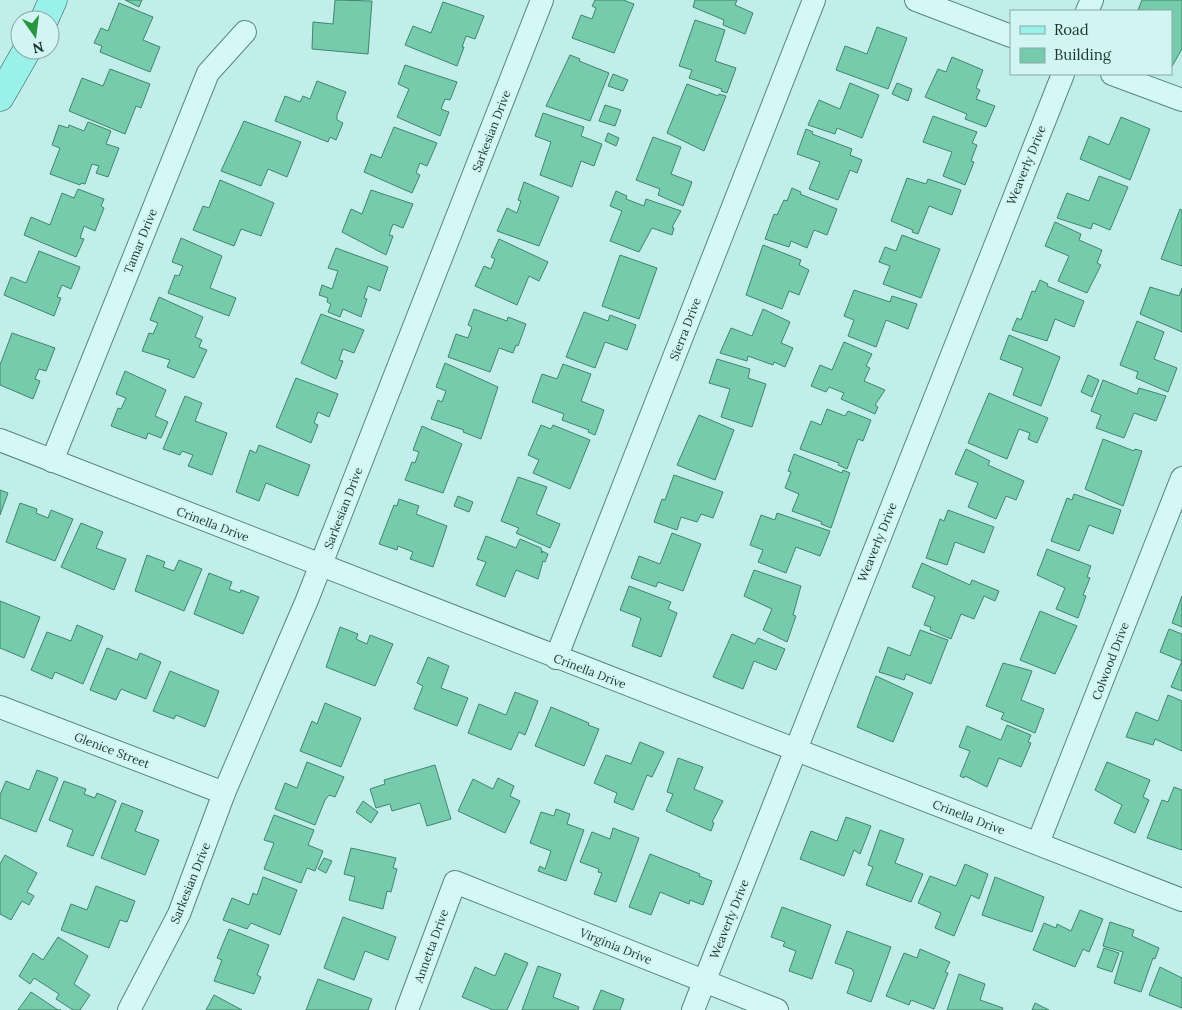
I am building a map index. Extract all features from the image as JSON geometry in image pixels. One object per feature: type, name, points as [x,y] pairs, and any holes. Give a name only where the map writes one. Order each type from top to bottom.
[{"type":"main road","points":[[0,97],[21,60]]},
{"type":"street","name":"Sarkesian Drive","points":[[129,1010],[179,914],[224,793],[320,566],[542,0]]},
{"type":"street","name":"Sierra Drive","points":[[556,658],[814,0]]},
{"type":"street","points":[[916,0],[1010,36]]},
{"type":"street","name":"Tamar Drive","points":[[52,461],[208,72],[245,32]]},
{"type":"street","name":"Weaverly Drive","points":[[693,1010],[1063,75]]},
{"type":"street","points":[[1115,75],[1182,100]]},
{"type":"street","name":"Crinella Drive","points":[[0,440],[556,658],[1182,900]]},
{"type":"street","name":"Colwood Drive","points":[[1038,843],[1182,478]]},
{"type":"street","name":"Glenice Street","points":[[0,707],[224,793]]},
{"type":"street","name":"Virginia Drive","points":[[455,882],[777,1010]]},
{"type":"street","name":"Annetta Drive","points":[[407,1010],[455,882]]},
{"type":"building","points":[[125,0],[142,0],[139,7]]},
{"type":"building","points":[[335,0],[372,1],[368,54],[312,49],[313,22],[333,24]]},
{"type":"building","points":[[595,0],[623,0],[634,4],[614,53],[572,38],[581,15],[592,19],[596,8],[592,6]]},
{"type":"building","points":[[695,0],[737,0],[735,5],[753,13],[745,34],[723,25],[724,20],[693,7]]},
{"type":"building","points":[[1142,0],[1182,0],[1182,49],[1172,66],[1172,10],[1138,10]]},
{"type":"building","points":[[443,2],[484,16],[475,39],[466,36],[457,66],[405,45],[413,26],[431,33]]},
{"type":"building","points":[[119,3],[153,17],[143,40],[160,47],[150,72],[100,52],[102,46],[94,43],[101,28],[108,31]]},
{"type":"building","points":[[695,20],[725,30],[715,61],[736,68],[727,93],[721,91],[722,89],[689,78],[692,70],[679,66]]},
{"type":"building","points":[[877,27],[907,38],[888,89],[836,70],[845,46],[867,54]]},
{"type":"building","points":[[570,55],[580,59],[579,61],[609,73],[590,121],[546,106]]},
{"type":"building","points":[[952,57],[983,70],[976,88],[980,90],[976,99],[995,106],[986,127],[965,119],[967,114],[925,97],[938,69],[946,72]]},
{"type":"building","points":[[405,65],[457,82],[450,100],[445,99],[441,109],[449,112],[440,136],[397,117],[409,89],[398,84]]},
{"type":"building","points":[[110,69],[150,84],[141,108],[136,106],[125,134],[69,111],[82,78],[103,86]]},
{"type":"building","points":[[613,74],[628,80],[623,91],[608,86]]},
{"type":"building","points":[[317,81],[346,92],[337,115],[337,120],[343,123],[336,140],[330,137],[328,142],[275,121],[285,96],[300,102],[303,96],[310,99]]},
{"type":"building","points":[[850,83],[879,95],[862,138],[837,128],[835,134],[808,125],[819,100],[840,109]]},
{"type":"building","points":[[897,83],[912,89],[908,101],[892,94]]},
{"type":"building","points":[[687,84],[718,96],[719,94],[726,96],[704,151],[667,133]]},
{"type":"building","points":[[605,105],[621,110],[615,126],[599,121]]},
{"type":"building","points":[[543,113],[584,127],[581,136],[602,144],[594,166],[581,161],[572,187],[540,175],[551,142],[535,136]]},
{"type":"building","points":[[933,116],[977,132],[972,143],[977,145],[971,161],[974,162],[965,185],[943,176],[952,152],[923,142]]},
{"type":"building","points":[[1121,117],[1150,129],[1130,180],[1080,159],[1089,136],[1109,145]]},
{"type":"building","points":[[244,121],[301,142],[287,177],[268,169],[261,186],[221,171]]},
{"type":"building","points":[[88,122],[111,131],[106,144],[119,148],[108,177],[96,173],[99,166],[92,164],[85,184],[81,183],[80,185],[50,174],[60,148],[52,145],[59,125],[68,128],[69,125],[84,131]]},
{"type":"building","points":[[394,127],[437,143],[427,166],[420,163],[416,173],[420,175],[412,193],[364,172],[371,154],[381,158]]},
{"type":"building","points":[[806,129],[813,132],[812,134],[852,149],[850,155],[862,160],[857,173],[850,170],[838,200],[809,189],[820,162],[797,154]]},
{"type":"building","points":[[608,133],[619,138],[616,146],[605,141]]},
{"type":"building","points":[[653,137],[681,147],[671,174],[692,182],[683,206],[658,195],[660,189],[636,180]]},
{"type":"building","points":[[1099,176],[1128,187],[1110,230],[1093,223],[1091,229],[1057,218],[1067,193],[1089,201]]},
{"type":"building","points":[[907,178],[926,184],[928,179],[961,190],[952,215],[929,206],[918,234],[891,221]]},
{"type":"building","points":[[220,180],[274,203],[261,236],[241,229],[234,246],[193,230],[203,206],[209,208]]},
{"type":"building","points":[[524,182],[559,197],[539,246],[497,231],[507,208],[517,213],[521,201],[518,200]]},
{"type":"building","points":[[792,188],[801,192],[800,194],[837,209],[827,235],[814,230],[807,248],[791,241],[789,247],[765,239],[774,214],[777,215],[784,200],[787,201]]},
{"type":"building","points":[[78,189],[104,199],[101,206],[104,208],[95,231],[84,226],[80,238],[84,239],[76,257],[24,235],[31,217],[50,225],[62,193],[74,198]]},
{"type":"building","points":[[371,190],[413,204],[403,228],[393,224],[389,235],[393,236],[386,255],[342,232],[351,209],[362,214]]},
{"type":"building","points":[[616,191],[627,196],[626,199],[644,206],[646,199],[681,211],[672,227],[674,228],[672,235],[652,228],[639,252],[610,241],[622,211],[610,206]]},
{"type":"building","points":[[1180,209],[1182,210],[1182,266],[1161,259]]},
{"type":"building","points":[[1055,222],[1081,234],[1079,240],[1102,250],[1097,263],[1101,265],[1087,293],[1058,281],[1069,256],[1045,246]]},
{"type":"building","points":[[902,235],[940,249],[921,298],[883,284],[890,266],[879,262],[885,247],[896,251]]},
{"type":"building","points":[[181,238],[222,256],[210,288],[236,298],[229,316],[168,293],[175,275],[179,276],[183,266],[172,262]]},
{"type":"building","points":[[499,239],[548,262],[539,281],[529,276],[517,305],[475,286],[484,266],[491,269],[495,259],[491,257]]},
{"type":"building","points":[[763,245],[801,260],[799,265],[809,270],[799,295],[789,291],[782,309],[746,295]]},
{"type":"building","points":[[336,248],[388,267],[380,291],[368,286],[364,298],[367,299],[361,317],[343,309],[340,317],[328,312],[331,304],[327,302],[328,298],[319,295],[322,285],[332,289],[338,271],[328,268]]},
{"type":"building","points":[[39,251],[80,267],[71,289],[62,285],[57,297],[61,298],[54,316],[4,295],[11,277],[26,283]]},
{"type":"building","points":[[620,255],[657,268],[639,319],[602,306]]},
{"type":"building","points":[[1040,280],[1048,284],[1047,286],[1084,301],[1074,327],[1055,319],[1047,341],[1012,330],[1017,318],[1021,320],[1032,291],[1035,292]]},
{"type":"building","points":[[1150,287],[1179,296],[1182,288],[1182,332],[1140,314]]},
{"type":"building","points":[[854,290],[890,302],[892,296],[917,304],[908,329],[886,320],[876,347],[848,336],[854,320],[844,316]]},
{"type":"building","points":[[159,297],[203,317],[195,337],[202,340],[199,347],[207,350],[194,378],[167,367],[170,360],[142,351],[149,333],[153,334],[158,323],[150,320]]},
{"type":"building","points":[[474,309],[507,321],[508,317],[526,324],[518,346],[516,345],[513,353],[499,348],[490,372],[448,357],[456,334],[468,338],[472,327],[468,325]]},
{"type":"building","points":[[763,309],[790,322],[781,343],[793,348],[785,367],[774,362],[773,365],[748,356],[747,361],[720,353],[731,328],[752,336]]},
{"type":"building","points":[[584,312],[608,321],[610,315],[636,325],[627,350],[605,342],[595,368],[566,357]]},
{"type":"building","points":[[321,314],[364,330],[354,353],[343,349],[339,360],[343,361],[336,379],[301,363]]},
{"type":"building","points":[[1137,321],[1164,332],[1154,359],[1177,368],[1168,392],[1136,378],[1138,372],[1120,365]]},
{"type":"building","points":[[12,333],[55,348],[46,371],[39,369],[35,379],[40,381],[33,399],[0,385],[0,365]]},
{"type":"building","points":[[1009,335],[1060,357],[1041,406],[1013,395],[1023,368],[1000,359]]},
{"type":"building","points":[[844,342],[872,354],[866,366],[870,368],[864,381],[885,390],[875,405],[878,407],[875,414],[841,399],[844,393],[829,387],[826,392],[811,386],[820,365],[832,370]]},
{"type":"building","points":[[717,359],[750,369],[748,378],[766,384],[752,427],[721,417],[730,389],[709,383]]},
{"type":"building","points":[[445,363],[498,387],[481,439],[463,432],[464,430],[431,419],[438,400],[442,402],[446,391],[436,387]]},
{"type":"building","points":[[563,364],[591,374],[581,401],[604,410],[595,435],[588,432],[589,430],[562,420],[564,414],[532,402],[542,374],[557,379]]},
{"type":"building","points":[[125,371],[166,390],[155,416],[168,422],[161,438],[148,433],[146,439],[111,426],[118,408],[121,409],[126,398],[116,394]]},
{"type":"building","points":[[1088,375],[1099,380],[1092,397],[1081,392]]},
{"type":"building","points":[[296,378],[338,394],[329,417],[318,412],[314,423],[318,425],[311,443],[276,427]]},
{"type":"building","points":[[1103,380],[1137,394],[1139,388],[1166,396],[1156,421],[1134,413],[1124,438],[1096,428],[1101,415],[1091,411]]},
{"type":"building","points":[[989,393],[1048,418],[1037,443],[1028,439],[1030,433],[1019,429],[1007,459],[968,443]]},
{"type":"building","points":[[185,396],[202,403],[195,421],[227,433],[212,475],[188,466],[193,455],[182,451],[180,455],[163,449]]},
{"type":"building","points":[[827,409],[845,416],[848,411],[871,420],[863,441],[858,439],[847,469],[838,465],[839,463],[800,449],[811,421],[821,425]]},
{"type":"building","points":[[699,415],[734,430],[715,480],[677,465]]},
{"type":"building","points":[[541,425],[551,429],[553,425],[590,440],[570,489],[533,473],[539,460],[528,455]]},
{"type":"building","points":[[422,426],[462,444],[443,493],[405,480],[412,462],[415,463],[419,452],[413,450]]},
{"type":"building","points":[[1103,439],[1134,451],[1135,449],[1142,451],[1123,506],[1085,489]]},
{"type":"building","points":[[259,445],[310,465],[298,496],[266,483],[259,501],[236,492],[250,450],[256,453]]},
{"type":"building","points":[[966,449],[990,461],[988,465],[1024,481],[1016,500],[1006,496],[996,519],[968,507],[978,483],[955,474]]},
{"type":"building","points":[[794,454],[842,473],[843,470],[850,473],[831,528],[821,524],[822,522],[792,511],[799,494],[785,488],[791,472],[788,471]]},
{"type":"building","points":[[674,475],[723,492],[713,518],[701,514],[697,522],[681,517],[677,530],[654,522],[662,499],[665,500]]},
{"type":"building","points":[[518,477],[547,487],[536,514],[560,524],[550,548],[516,533],[519,528],[501,521]]},
{"type":"building","points":[[0,490],[8,493],[0,515]]},
{"type":"building","points":[[1074,494],[1121,510],[1113,534],[1089,525],[1079,551],[1051,541],[1067,498],[1072,500]]},
{"type":"building","points":[[458,496],[473,502],[469,512],[454,506]]},
{"type":"building","points":[[399,499],[419,506],[416,514],[447,526],[433,567],[410,559],[413,552],[398,546],[397,550],[379,544],[394,505],[397,506]]},
{"type":"building","points":[[20,503],[37,509],[36,513],[48,518],[51,510],[73,519],[55,561],[6,542]]},
{"type":"building","points":[[948,510],[994,527],[984,553],[955,542],[947,565],[926,558],[940,519],[944,521]]},
{"type":"building","points":[[777,513],[830,531],[820,556],[796,547],[786,573],[758,562],[763,550],[750,545],[761,515],[775,520]]},
{"type":"building","points":[[81,523],[103,532],[96,548],[126,559],[114,590],[61,567]]},
{"type":"building","points":[[672,533],[701,544],[683,591],[658,582],[656,587],[631,578],[639,556],[660,564]]},
{"type":"building","points":[[486,536],[516,548],[520,539],[541,548],[542,553],[542,551],[548,554],[545,562],[543,561],[538,579],[516,570],[505,597],[476,585],[486,562],[477,559]]},
{"type":"building","points":[[1047,549],[1091,566],[1087,577],[1090,578],[1083,595],[1086,596],[1078,618],[1056,609],[1065,588],[1037,575]]},
{"type":"building","points":[[147,555],[165,562],[163,567],[174,571],[179,560],[202,569],[184,611],[135,591]]},
{"type":"building","points":[[922,563],[970,585],[972,580],[999,591],[995,601],[984,596],[974,619],[961,614],[951,639],[930,630],[931,627],[924,625],[935,597],[912,587]]},
{"type":"building","points":[[754,570],[801,586],[793,615],[796,616],[787,642],[763,630],[772,609],[744,596]]},
{"type":"building","points":[[209,573],[232,582],[229,589],[240,593],[241,590],[259,597],[243,634],[194,614]]},
{"type":"building","points":[[629,586],[671,602],[668,609],[677,613],[661,657],[632,646],[641,618],[620,610]]},
{"type":"building","points":[[1182,596],[1182,627],[1172,623]]},
{"type":"building","points":[[0,601],[40,617],[24,658],[0,648]]},
{"type":"building","points":[[1040,611],[1077,626],[1055,674],[1020,660]]},
{"type":"building","points":[[77,625],[103,636],[83,684],[55,672],[52,679],[31,670],[47,632],[71,641]]},
{"type":"building","points":[[340,627],[358,634],[356,639],[367,644],[370,635],[393,644],[375,686],[326,667]]},
{"type":"building","points":[[1169,629],[1182,634],[1182,661],[1160,652]]},
{"type":"building","points":[[920,630],[948,640],[931,684],[906,674],[904,680],[879,672],[888,647],[910,656]]},
{"type":"building","points":[[732,634],[755,644],[758,638],[785,649],[776,670],[754,661],[743,689],[713,677]]},
{"type":"building","points":[[107,648],[137,660],[140,653],[161,662],[146,699],[121,689],[116,700],[90,690]]},
{"type":"building","points":[[428,657],[449,666],[441,688],[468,698],[457,726],[414,709],[423,686],[417,683]]},
{"type":"building","points":[[1182,661],[1182,691],[1171,687]]},
{"type":"building","points":[[1003,663],[1032,671],[1021,700],[1044,709],[1035,733],[1001,719],[1004,713],[986,706]]},
{"type":"building","points":[[170,671],[219,691],[205,727],[176,715],[174,719],[153,711]]},
{"type":"building","points":[[876,676],[913,693],[893,742],[857,727]]},
{"type":"building","points":[[515,692],[538,701],[525,735],[519,732],[511,750],[468,733],[479,704],[506,715]]},
{"type":"building","points":[[1168,695],[1182,701],[1182,751],[1155,739],[1153,745],[1126,737],[1136,712],[1158,721]]},
{"type":"building","points":[[325,703],[361,718],[341,767],[300,751],[312,721],[317,724]]},
{"type":"building","points":[[551,707],[599,729],[584,766],[535,746]]},
{"type":"building","points":[[1007,725],[1031,735],[1028,742],[1031,743],[1021,767],[999,758],[987,787],[965,776],[964,778],[960,776],[970,751],[959,747],[967,726],[1001,740]]},
{"type":"building","points":[[640,742],[664,752],[652,777],[647,775],[633,810],[614,802],[617,793],[594,783],[606,755],[631,764]]},
{"type":"building","points":[[678,758],[703,767],[694,789],[723,801],[712,822],[714,823],[711,831],[666,811],[673,794],[667,792]]},
{"type":"building","points":[[307,762],[344,777],[335,797],[329,795],[325,800],[315,825],[275,809],[285,783],[297,788]]},
{"type":"building","points":[[1107,762],[1150,780],[1143,797],[1149,800],[1135,833],[1114,823],[1122,805],[1095,790]]},
{"type":"building","points":[[435,765],[451,819],[427,826],[420,803],[392,811],[390,804],[376,808],[370,789],[385,784],[384,780]]},
{"type":"building","points":[[37,770],[58,778],[36,832],[0,818],[0,795],[6,781],[29,790]]},
{"type":"building","points":[[498,778],[514,786],[510,796],[520,801],[505,833],[458,811],[473,779],[493,789]]},
{"type":"building","points":[[64,781],[86,789],[84,794],[95,798],[97,793],[116,801],[93,856],[67,846],[73,830],[49,820]]},
{"type":"building","points":[[1174,787],[1182,790],[1182,850],[1147,838],[1162,800],[1168,802]]},
{"type":"building","points":[[363,801],[378,812],[371,823],[356,812]]},
{"type":"building","points":[[122,803],[143,811],[135,831],[159,840],[145,875],[101,858]]},
{"type":"building","points":[[556,809],[570,814],[567,824],[584,830],[566,881],[538,871],[540,866],[545,869],[551,851],[530,843],[541,812],[554,816]]},
{"type":"building","points":[[274,815],[314,830],[308,845],[323,851],[315,871],[307,868],[301,883],[264,869],[274,843],[264,840]]},
{"type":"building","points":[[846,817],[871,826],[860,854],[854,850],[844,876],[800,859],[811,831],[837,841]]},
{"type":"building","points":[[613,828],[639,838],[616,902],[594,894],[602,873],[598,872],[599,869],[580,862],[592,832],[610,839]]},
{"type":"building","points":[[880,830],[904,839],[895,863],[923,874],[911,902],[866,885],[873,867],[868,865]]},
{"type":"building","points":[[351,848],[396,858],[393,868],[397,869],[391,892],[387,891],[383,909],[349,900],[355,877],[344,874]]},
{"type":"building","points":[[650,854],[700,874],[699,876],[712,881],[703,905],[690,900],[689,904],[660,892],[651,915],[629,907]]},
{"type":"building","points":[[5,855],[37,873],[27,892],[34,896],[29,905],[22,901],[11,920],[0,914],[0,864]]},
{"type":"building","points":[[324,858],[332,861],[326,873],[318,869]]},
{"type":"building","points":[[965,864],[988,874],[979,899],[971,895],[954,936],[935,928],[941,913],[918,903],[930,876],[956,886]]},
{"type":"building","points":[[263,877],[297,890],[280,935],[251,923],[247,929],[223,920],[232,898],[249,905],[253,893],[257,895]]},
{"type":"building","points":[[995,877],[1044,897],[1032,932],[982,915]]},
{"type":"building","points":[[96,886],[135,901],[127,922],[120,920],[109,948],[61,930],[71,904],[87,910]]},
{"type":"building","points":[[782,907],[831,925],[812,979],[789,971],[796,951],[783,946],[785,942],[771,937]]},
{"type":"building","points":[[1080,910],[1103,919],[1089,952],[1083,949],[1075,967],[1033,950],[1044,923],[1056,928],[1057,924],[1071,931]]},
{"type":"building","points":[[343,917],[396,937],[388,960],[365,951],[354,980],[324,968]]},
{"type":"building","points":[[1110,922],[1134,930],[1132,936],[1159,948],[1155,959],[1153,958],[1141,992],[1114,983],[1123,952],[1103,946]]},
{"type":"building","points":[[229,929],[269,945],[257,975],[261,977],[254,994],[214,981],[222,960],[217,958]]},
{"type":"building","points":[[847,931],[891,947],[871,1002],[847,993],[854,973],[852,969],[835,963]]},
{"type":"building","points":[[58,937],[88,956],[74,984],[90,995],[80,1010],[73,1010],[56,999],[59,994],[34,978],[30,984],[19,976],[33,953],[43,960]]},
{"type":"building","points":[[1104,948],[1119,953],[1112,972],[1097,967]]},
{"type":"building","points":[[920,949],[950,962],[945,972],[948,973],[934,1009],[911,1000],[909,1005],[886,996],[904,953],[917,958]]},
{"type":"building","points":[[505,953],[528,963],[507,1010],[493,1010],[462,997],[475,967],[495,976]]},
{"type":"building","points":[[538,966],[561,974],[553,997],[579,1007],[578,1010],[522,1010]]},
{"type":"building","points":[[1160,967],[1182,978],[1182,1008],[1149,995]]},
{"type":"building","points":[[959,974],[985,984],[980,1000],[1003,1008],[1002,1010],[947,1010]]},
{"type":"building","points":[[318,979],[372,999],[368,1010],[306,1010]]},
{"type":"building","points":[[601,990],[624,999],[620,1010],[593,1010]]},
{"type":"building","points":[[31,992],[58,1010],[18,1010]]},
{"type":"building","points":[[214,995],[242,1010],[206,1010]]},
{"type":"building","points":[[1035,1003],[1049,1010],[1032,1010]]}]
